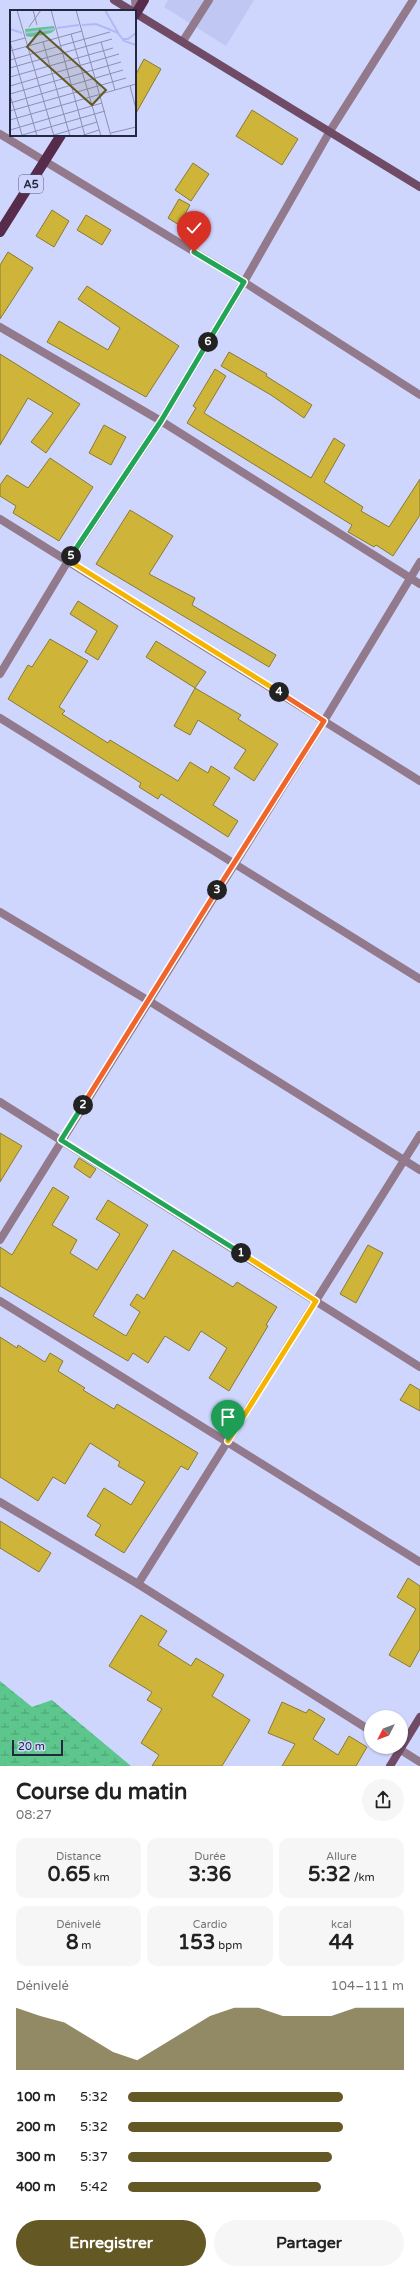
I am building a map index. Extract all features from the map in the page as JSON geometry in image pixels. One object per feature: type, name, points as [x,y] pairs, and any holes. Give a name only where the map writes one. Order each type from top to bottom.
[{"type":"main road","points":[[136,12],[144,0]]},
{"type":"main road","name":"A5","points":[[0,232],[60,136]]},
{"type":"street","points":[[114,0],[130,10]]},
{"type":"street","points":[[182,41],[209,0]]},
{"type":"street","points":[[0,674],[68,560],[161,421],[244,282],[330,131],[413,0]]},
{"type":"street","points":[[136,14],[330,131],[420,188]]},
{"type":"street","points":[[0,134],[244,282],[420,395]]},
{"type":"street","points":[[0,327],[161,421],[420,584]]},
{"type":"street","points":[[0,519],[68,560],[420,781]]},
{"type":"street","points":[[0,1240],[61,1140],[324,721],[420,562]]},
{"type":"street","points":[[0,718],[420,979]]},
{"type":"street","points":[[0,912],[149,1001],[420,1170]]},
{"type":"street","points":[[0,1102],[420,1367]]},
{"type":"street","points":[[138,1584],[420,1135]]},
{"type":"street","points":[[0,1301],[228,1441],[420,1562]]},
{"type":"street","points":[[0,1502],[138,1584],[364,1727]]},
{"type":"street","points":[[408,1734],[420,1717]]},
{"type":"street","points":[[390,1766],[395,1754]]},
{"type":"street","points":[[407,1754],[420,1762]]},
{"type":"shaded area","points":[[168,0],[254,0],[226,46],[164,7]]},
{"type":"green space","points":[[0,1681],[32,1707],[52,1700],[131,1766],[0,1766]]},
{"type":"building","points":[[144,59],[161,69],[136,113],[136,74]]},
{"type":"building","points":[[252,110],[298,139],[282,165],[236,136]]},
{"type":"building","points":[[193,163],[209,174],[191,201],[175,190]]},
{"type":"building","points":[[179,199],[190,205],[179,225],[168,218]]},
{"type":"building","points":[[52,210],[69,221],[54,247],[36,236]]},
{"type":"building","points":[[86,215],[111,230],[102,245],[77,230]]},
{"type":"building","points":[[8,252],[33,268],[0,319],[0,265]]},
{"type":"building","points":[[87,286],[179,346],[146,397],[47,342],[59,321],[108,350],[120,328],[78,299]]},
{"type":"building","points":[[229,352],[267,374],[266,376],[312,405],[304,418],[271,395],[221,366]]},
{"type":"building","points":[[0,354],[80,404],[46,453],[31,442],[53,413],[28,398],[0,445]]},
{"type":"building","points":[[215,369],[226,376],[204,413],[311,478],[334,438],[345,445],[324,482],[363,507],[361,511],[389,527],[420,479],[420,515],[393,556],[376,545],[374,547],[348,532],[352,525],[187,423],[196,408],[193,406]]},
{"type":"building","points":[[104,425],[126,437],[111,465],[89,453]]},
{"type":"building","points":[[50,458],[93,487],[59,541],[13,513],[16,506],[0,496],[0,485],[7,475],[28,488]]},
{"type":"building","points":[[130,510],[173,536],[149,574],[195,598],[192,605],[276,655],[269,667],[96,564]]},
{"type":"building","points":[[78,601],[118,626],[98,660],[85,652],[97,631],[70,614]]},
{"type":"building","points":[[50,639],[88,661],[59,707],[65,711],[62,714],[108,743],[110,740],[178,781],[190,762],[208,773],[211,766],[230,778],[213,805],[238,821],[228,837],[161,794],[158,799],[139,787],[141,783],[8,699],[28,665],[32,667]]},
{"type":"building","points":[[156,641],[206,672],[195,688],[146,657]]},
{"type":"building","points":[[195,688],[241,715],[238,719],[278,744],[254,781],[234,768],[246,750],[198,720],[190,735],[174,726]]},
{"type":"building","points":[[0,1133],[22,1146],[0,1182]]},
{"type":"building","points":[[79,1158],[96,1169],[90,1178],[74,1167]]},
{"type":"building","points":[[53,1187],[69,1197],[52,1225],[77,1240],[70,1253],[97,1270],[120,1234],[96,1219],[108,1200],[148,1225],[93,1316],[126,1336],[140,1312],[130,1305],[137,1294],[144,1299],[173,1250],[233,1287],[237,1282],[277,1307],[266,1325],[268,1326],[229,1391],[209,1378],[227,1348],[201,1331],[189,1351],[165,1336],[148,1363],[133,1353],[128,1361],[0,1286],[0,1247],[12,1255]]},
{"type":"building","points":[[368,1245],[383,1253],[356,1303],[340,1294]]},
{"type":"building","points":[[0,1337],[17,1348],[18,1345],[45,1362],[50,1353],[63,1361],[58,1371],[85,1388],[83,1390],[114,1409],[117,1404],[198,1453],[188,1470],[181,1466],[124,1553],[95,1535],[101,1525],[87,1516],[104,1488],[131,1505],[145,1482],[118,1466],[120,1462],[90,1443],[65,1484],[53,1477],[38,1501],[0,1477]]},
{"type":"building","points":[[410,1384],[420,1390],[420,1411],[400,1400]]},
{"type":"building","points":[[0,1521],[51,1553],[39,1572],[0,1548]]},
{"type":"building","points":[[408,1578],[420,1586],[420,1649],[410,1667],[389,1655],[416,1609],[397,1597]]},
{"type":"building","points":[[141,1615],[167,1631],[158,1645],[191,1666],[196,1658],[224,1675],[212,1696],[250,1720],[222,1766],[152,1766],[159,1755],[141,1743],[162,1709],[147,1700],[152,1692],[109,1666]]},
{"type":"building","points":[[282,1702],[306,1713],[309,1709],[325,1719],[313,1739],[338,1755],[349,1736],[364,1745],[364,1752],[356,1766],[282,1766],[295,1744],[268,1733]]},
{"type":"route","points":[[194,252],[244,282],[161,421],[68,560],[324,721],[61,1140],[316,1301],[228,1441]]}]
